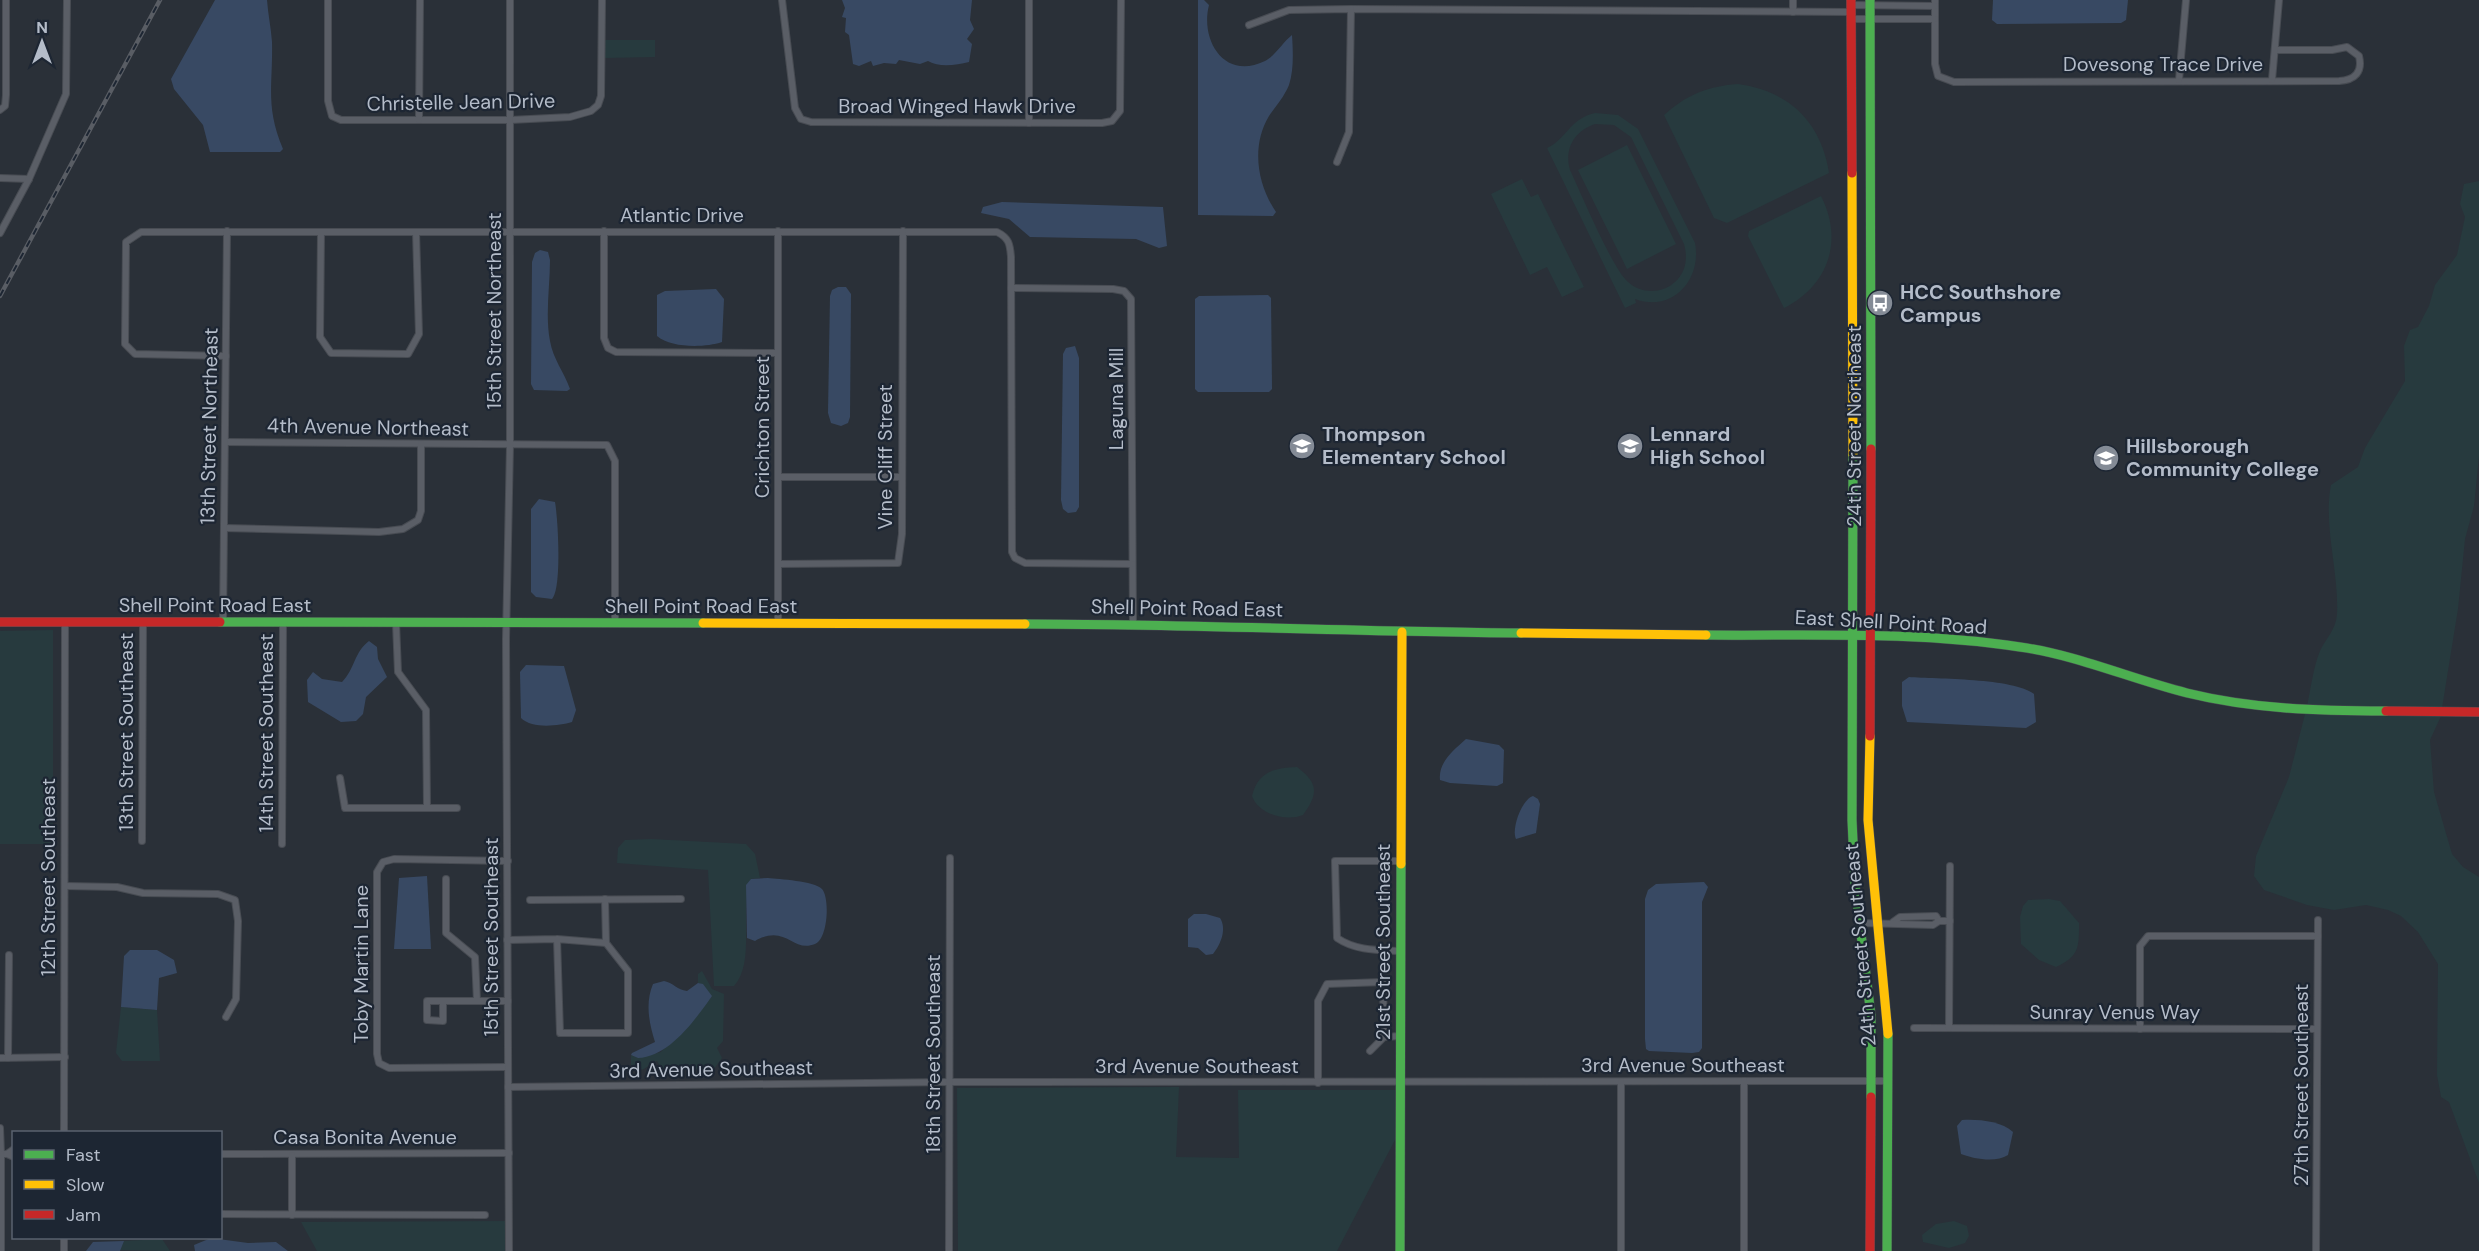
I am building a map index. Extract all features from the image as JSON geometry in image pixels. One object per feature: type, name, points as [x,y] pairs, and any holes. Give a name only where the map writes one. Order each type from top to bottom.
[{"type":"street","points":[[0,110],[5,106],[6,95],[6,0]]},
{"type":"street","points":[[0,233],[29,178],[66,94],[67,0]]},
{"type":"street","name":"Christelle Jean Drive","points":[[328,0],[328,102],[332,116],[341,120],[510,120],[570,117],[591,111],[598,105],[601,96],[602,0]]},
{"type":"street","points":[[419,120],[420,0]]},
{"type":"street","name":"15th Street Northeast","points":[[508,623],[510,0]]},
{"type":"street","name":"Broad Winged Hawk Drive","points":[[782,0],[795,108],[801,119],[811,122],[1029,123],[1102,123],[1116,117],[1120,103],[1120,0]]},
{"type":"street","points":[[1029,0],[1029,123]]},
{"type":"street","points":[[1468,0],[1468,8]]},
{"type":"street","points":[[1793,0],[1793,12]]},
{"type":"street","points":[[2179,80],[2186,0]]},
{"type":"street","points":[[2272,80],[2279,0]]},
{"type":"street","points":[[1249,25],[1289,10],[1468,8],[1793,12],[1851,9],[1870,2],[1935,3]]},
{"type":"street","name":"24th Street Northeast","points":[[1870,2],[1872,636]]},
{"type":"street","name":"Dovesong Trace Drive","points":[[1935,3],[1935,64],[1938,76],[1945,80],[2350,80],[2360,70],[2359,56],[2347,47],[2332,51],[2275,51]]},
{"type":"street","points":[[1338,162],[1349,132],[1351,9]]},
{"type":"street","points":[[1851,9],[1870,19],[1935,19]]},
{"type":"street","name":"24th Street Northeast","points":[[1851,9],[1854,636]]},
{"type":"street","points":[[0,178],[29,178]]},
{"type":"street","name":"Atlantic Drive","points":[[226,356],[135,354],[124,344],[126,242],[141,231],[997,232],[1005,236],[1010,244],[1012,552],[1015,558],[1025,563],[1132,564]]},
{"type":"street","name":"13th Street Northeast","points":[[223,622],[227,231]]},
{"type":"street","points":[[604,231],[604,338],[608,348],[616,352],[778,353]]},
{"type":"street","name":"Crichton Street","points":[[778,231],[778,624]]},
{"type":"street","name":"Vine Cliff Street","points":[[778,564],[898,563],[901,546],[903,231]]},
{"type":"street","points":[[321,232],[320,337],[331,353],[408,354],[419,334],[416,232]]},
{"type":"street","name":"Laguna Mill","points":[[1011,288],[1113,289],[1124,291],[1131,299],[1132,624]]},
{"type":"street","name":"4th Avenue Northeast","points":[[225,442],[510,446],[601,443],[607,445],[615,461],[615,623]]},
{"type":"street","points":[[224,528],[379,532],[403,529],[418,520],[420,511],[421,444]]},
{"type":"street","points":[[778,477],[902,477]]},
{"type":"street","name":"Shell Point Road East","points":[[0,622],[1132,624],[1402,632]]},
{"type":"street","name":"12th Street Southeast","points":[[64,1131],[65,622]]},
{"type":"street","name":"13th Street Southeast","points":[[142,842],[143,622]]},
{"type":"street","name":"14th Street Southeast","points":[[282,844],[283,623]]},
{"type":"street","points":[[396,623],[398,672],[426,710],[427,807]]},
{"type":"street","name":"15th Street Southeast","points":[[508,623],[506,639],[509,1251]]},
{"type":"street","name":"East Shell Point Road","points":[[1402,632],[1872,636],[1950,639],[2021,647],[2076,660],[2187,693],[2260,706],[2324,711],[2479,712]]},
{"type":"street","name":"21st Street Southeast","points":[[1400,1251],[1402,632]]},
{"type":"street","name":"24th Street Southeast","points":[[1854,636],[1852,820],[1855,884],[1871,1016],[1870,1251]]},
{"type":"street","name":"24th Street Southeast","points":[[1872,636],[1868,820],[1872,883],[1888,1014],[1887,1251]]},
{"type":"street","points":[[340,778],[345,808],[457,808]]},
{"type":"street","name":"18th Street Southeast","points":[[949,1251],[950,858]]},
{"type":"street","name":"Toby Martin Lane","points":[[508,861],[382,862],[377,872],[377,1054],[379,1063],[389,1068],[508,1067]]},
{"type":"street","points":[[1401,861],[1335,861],[1336,938],[1347,945],[1366,950],[1401,951]]},
{"type":"street","points":[[1383,861],[1384,897]]},
{"type":"street","points":[[1949,1028],[1950,866]]},
{"type":"street","points":[[446,879],[446,933],[475,957],[477,1001]]},
{"type":"street","points":[[65,886],[117,887],[143,894],[218,894],[235,900],[238,921],[236,999],[226,1017]]},
{"type":"street","points":[[557,939],[560,1034],[628,1033],[628,971],[606,942],[605,899]]},
{"type":"street","points":[[530,900],[681,899]]},
{"type":"street","points":[[1861,923],[1893,922],[1900,917],[1936,916],[1939,921],[1950,921]]},
{"type":"street","name":"27th Street Southeast","points":[[2316,1251],[2318,920]]},
{"type":"street","points":[[2140,1029],[2140,946],[2148,936],[2318,936]]},
{"type":"street","points":[[507,940],[557,939],[606,942]]},
{"type":"street","points":[[8,1058],[9,955]]},
{"type":"street","points":[[0,980],[8,979]]},
{"type":"street","points":[[1318,1083],[1318,1001],[1327,984],[1383,982],[1384,1036],[1370,1051]]},
{"type":"street","points":[[443,1001],[443,1021],[427,1020],[427,1000],[508,1001]]},
{"type":"street","name":"Sunray Venus Way","points":[[1914,1028],[2317,1029]]},
{"type":"street","points":[[1384,1036],[1401,1036]]},
{"type":"street","points":[[0,1058],[65,1057]]},
{"type":"street","points":[[1744,1081],[1744,1251]]},
{"type":"street","name":"3rd Avenue Southeast","points":[[508,1087],[950,1082],[1887,1081]]},
{"type":"street","points":[[1621,1082],[1621,1251]]},
{"type":"street","points":[[0,1128],[0,1137],[7,1155],[0,1251]]},
{"type":"street","name":"Casa Bonita Avenue","points":[[222,1154],[509,1153]]},
{"type":"street","points":[[292,1155],[292,1215]]},
{"type":"street","points":[[222,1214],[486,1215]]},
{"type":"green space","points":[[604,40],[655,40],[655,57],[604,58]]},
{"type":"green space","points":[[1738,84],[1773,94],[1800,112],[1819,139],[1829,173],[1727,223],[1714,218],[1664,115],[1689,97],[1707,89]]},
{"type":"green space","points":[[1595,113],[1618,115],[1638,129],[1695,243],[1694,269],[1682,290],[1673,297],[1649,302],[1635,299],[1636,303],[1625,308],[1547,148],[1586,116]],"holes":[[[1595,124],[1614,125],[1631,137],[1684,244],[1686,254],[1684,269],[1679,278],[1664,289],[1652,291],[1639,289],[1621,274],[1570,170],[1568,155],[1576,136]]]},
{"type":"green space","points":[[1627,145],[1676,244],[1627,269],[1578,170]]},
{"type":"green space","points":[[1522,179],[1531,197],[1538,194],[1584,287],[1562,297],[1547,267],[1530,275],[1491,194]]},
{"type":"green space","points":[[2479,181],[2479,456],[2474,506],[2465,539],[2458,609],[2442,708],[2307,706],[2318,658],[2322,646],[2333,629],[2337,614],[2329,516],[2331,485],[2358,467],[2365,448],[2405,381],[2404,346],[2410,330],[2418,327],[2429,306],[2435,285],[2457,255],[2465,217],[2460,204],[2464,184]]},
{"type":"green space","points":[[1821,196],[1831,229],[1828,261],[1812,288],[1784,308],[1748,236],[1749,231]]},
{"type":"green space","points":[[53,630],[53,844],[0,844],[0,631]]},
{"type":"green space","points":[[2305,714],[2441,716],[2430,740],[2434,792],[2452,854],[2463,867],[2479,877],[2479,1183],[2449,1102],[2441,1097],[2437,1075],[2438,964],[2418,932],[2401,916],[2388,910],[2366,905],[2334,910],[2307,905],[2264,890],[2254,876],[2256,856],[2289,777]]},
{"type":"green space","points":[[1297,767],[1309,778],[1314,789],[1312,800],[1303,815],[1281,817],[1260,808],[1252,796],[1258,781],[1268,772]]},
{"type":"green space","points":[[651,839],[746,844],[755,854],[760,878],[751,879],[748,891],[746,950],[741,976],[734,986],[714,986],[708,870],[617,863],[618,848],[625,840]]},
{"type":"green space","points":[[2028,900],[2060,901],[2079,923],[2076,950],[2069,959],[2056,967],[2039,960],[2021,944],[2020,917],[2023,906]]},
{"type":"green space","points":[[702,971],[712,989],[724,994],[723,1041],[717,1048],[722,1058],[714,1069],[662,1070],[657,1061],[639,1070],[631,1066],[631,1055],[638,1058],[661,1052],[673,1039],[703,985],[698,983],[698,974]]},
{"type":"green space","points":[[121,1007],[157,1010],[160,1061],[122,1061],[116,1053]]},
{"type":"green space","points":[[1179,1087],[1176,1157],[1239,1158],[1238,1090],[1396,1090],[1396,1138],[1337,1251],[958,1251],[957,1088]]},
{"type":"green space","points":[[505,1221],[505,1251],[317,1251],[301,1222]]},
{"type":"green space","points":[[1954,1221],[1967,1226],[1969,1236],[1965,1243],[1949,1248],[1923,1242],[1922,1235],[1936,1224]]},
{"type":"green space","points":[[162,1239],[170,1251],[119,1250],[124,1241]]},
{"type":"water","points":[[215,0],[267,0],[272,42],[272,108],[277,134],[283,149],[280,152],[210,152],[203,125],[174,89],[171,79]]},
{"type":"water","points":[[842,0],[972,0],[970,20],[974,29],[967,39],[972,44],[969,62],[943,65],[928,61],[920,64],[899,60],[896,64],[884,63],[873,66],[871,61],[859,66],[853,64],[849,35],[845,32],[846,18],[842,17],[845,8]]},
{"type":"water","points":[[1198,0],[1204,0],[1209,5],[1208,31],[1218,54],[1238,66],[1250,66],[1265,61],[1292,35],[1291,79],[1263,128],[1258,152],[1264,189],[1276,212],[1273,216],[1198,215]]},
{"type":"water","points":[[1993,0],[2128,0],[2126,20],[2121,23],[1997,24],[1992,20]]},
{"type":"water","points":[[1002,202],[1163,207],[1167,246],[1159,248],[1136,239],[1030,237],[1009,219],[981,213],[983,207]]},
{"type":"water","points":[[540,250],[548,252],[550,260],[548,311],[550,341],[570,389],[567,391],[534,390],[531,384],[532,262],[535,253]]},
{"type":"water","points":[[846,287],[851,294],[850,417],[848,423],[841,426],[831,423],[828,413],[830,296],[832,290]]},
{"type":"water","points":[[716,289],[724,299],[722,342],[688,346],[671,343],[657,336],[657,295],[665,291]]},
{"type":"water","points":[[1268,295],[1271,298],[1272,389],[1269,392],[1198,392],[1195,389],[1195,299],[1199,296]]},
{"type":"water","points":[[1075,346],[1079,358],[1079,507],[1076,512],[1068,513],[1063,509],[1061,500],[1063,354],[1066,348]]},
{"type":"water","points":[[539,499],[555,502],[558,568],[552,599],[536,597],[531,592],[531,509]]},
{"type":"water","points":[[369,641],[377,647],[378,659],[387,677],[366,697],[363,714],[356,721],[341,722],[308,702],[307,680],[313,672],[322,679],[342,682],[350,672],[360,650]]},
{"type":"water","points":[[526,665],[564,666],[576,710],[572,722],[538,725],[521,718],[520,672]]},
{"type":"water","points":[[1909,677],[1993,682],[2024,689],[2034,694],[2036,722],[2026,728],[1907,722],[1902,706],[1902,682]]},
{"type":"water","points":[[1466,739],[1499,745],[1504,750],[1503,783],[1497,786],[1450,783],[1440,780],[1444,762]]},
{"type":"water","points":[[1533,796],[1540,804],[1536,833],[1516,839],[1515,828],[1518,815],[1521,808]]},
{"type":"water","points":[[427,876],[431,949],[394,949],[399,878]]},
{"type":"water","points":[[768,878],[804,882],[822,889],[827,909],[823,935],[819,941],[807,946],[782,936],[766,936],[755,941],[747,938],[746,885],[751,879]]},
{"type":"water","points":[[1704,882],[1708,887],[1702,902],[1702,1048],[1699,1052],[1692,1053],[1649,1051],[1646,1049],[1645,1039],[1645,899],[1648,890],[1656,884]]},
{"type":"water","points":[[1194,914],[1206,914],[1220,918],[1222,922],[1222,936],[1213,954],[1206,955],[1198,948],[1188,947],[1188,919]]},
{"type":"water","points":[[130,950],[157,950],[174,960],[177,973],[159,978],[157,1010],[121,1007],[124,956]]},
{"type":"water","points":[[664,981],[687,991],[698,983],[703,984],[712,996],[698,1016],[671,1044],[649,1056],[638,1058],[631,1055],[632,1053],[655,1042],[650,1020],[649,998],[653,984]]},
{"type":"water","points":[[1962,1120],[1989,1122],[2008,1128],[2013,1132],[2008,1155],[1991,1160],[1961,1154],[1957,1126]]},
{"type":"water","points":[[209,1239],[248,1243],[276,1242],[288,1251],[195,1251],[194,1245]]},
{"type":"water","points":[[124,1241],[120,1251],[86,1251],[93,1242]]},
{"type":"railway","points":[[0,296],[160,0]]},
{"type":"traffic: fast","points":[[1870,0],[1871,449]]},
{"type":"traffic: fast","points":[[1853,455],[1852,820],[1855,884],[1871,1016],[1871,1097]]},
{"type":"traffic: fast","points":[[220,622],[703,623]]},
{"type":"traffic: fast","points":[[1025,624],[1521,633]]},
{"type":"traffic: fast","points":[[1706,635],[1863,635],[1981,642],[2020,647],[2083,661],[2187,693],[2236,703],[2286,708],[2386,711]]},
{"type":"traffic: fast","points":[[1400,1251],[1401,864]]},
{"type":"traffic: fast","points":[[1887,1251],[1888,1034]]},
{"type":"traffic: slow","points":[[1852,173],[1853,455]]},
{"type":"traffic: slow","points":[[703,623],[1025,624]]},
{"type":"traffic: slow","points":[[1401,864],[1402,632]]},
{"type":"traffic: slow","points":[[1521,633],[1706,635]]},
{"type":"traffic: slow","points":[[1870,736],[1868,820],[1888,1034]]},
{"type":"traffic: jam","points":[[1851,0],[1852,173]]},
{"type":"traffic: jam","points":[[1870,736],[1871,449]]},
{"type":"traffic: jam","points":[[0,622],[220,622]]},
{"type":"traffic: jam","points":[[2386,711],[2479,712]]},
{"type":"traffic: jam","points":[[1870,1251],[1871,1097]]},
{"type":"place","name":"HCC Southshore Campus","points":[[1880,303]]},
{"type":"place","name":"Thompson Elementary School","points":[[1302,446]]},
{"type":"place","name":"Lennard High School","points":[[1630,446]]},
{"type":"place","name":"Hillsborough Community College","points":[[2106,458]]}]
